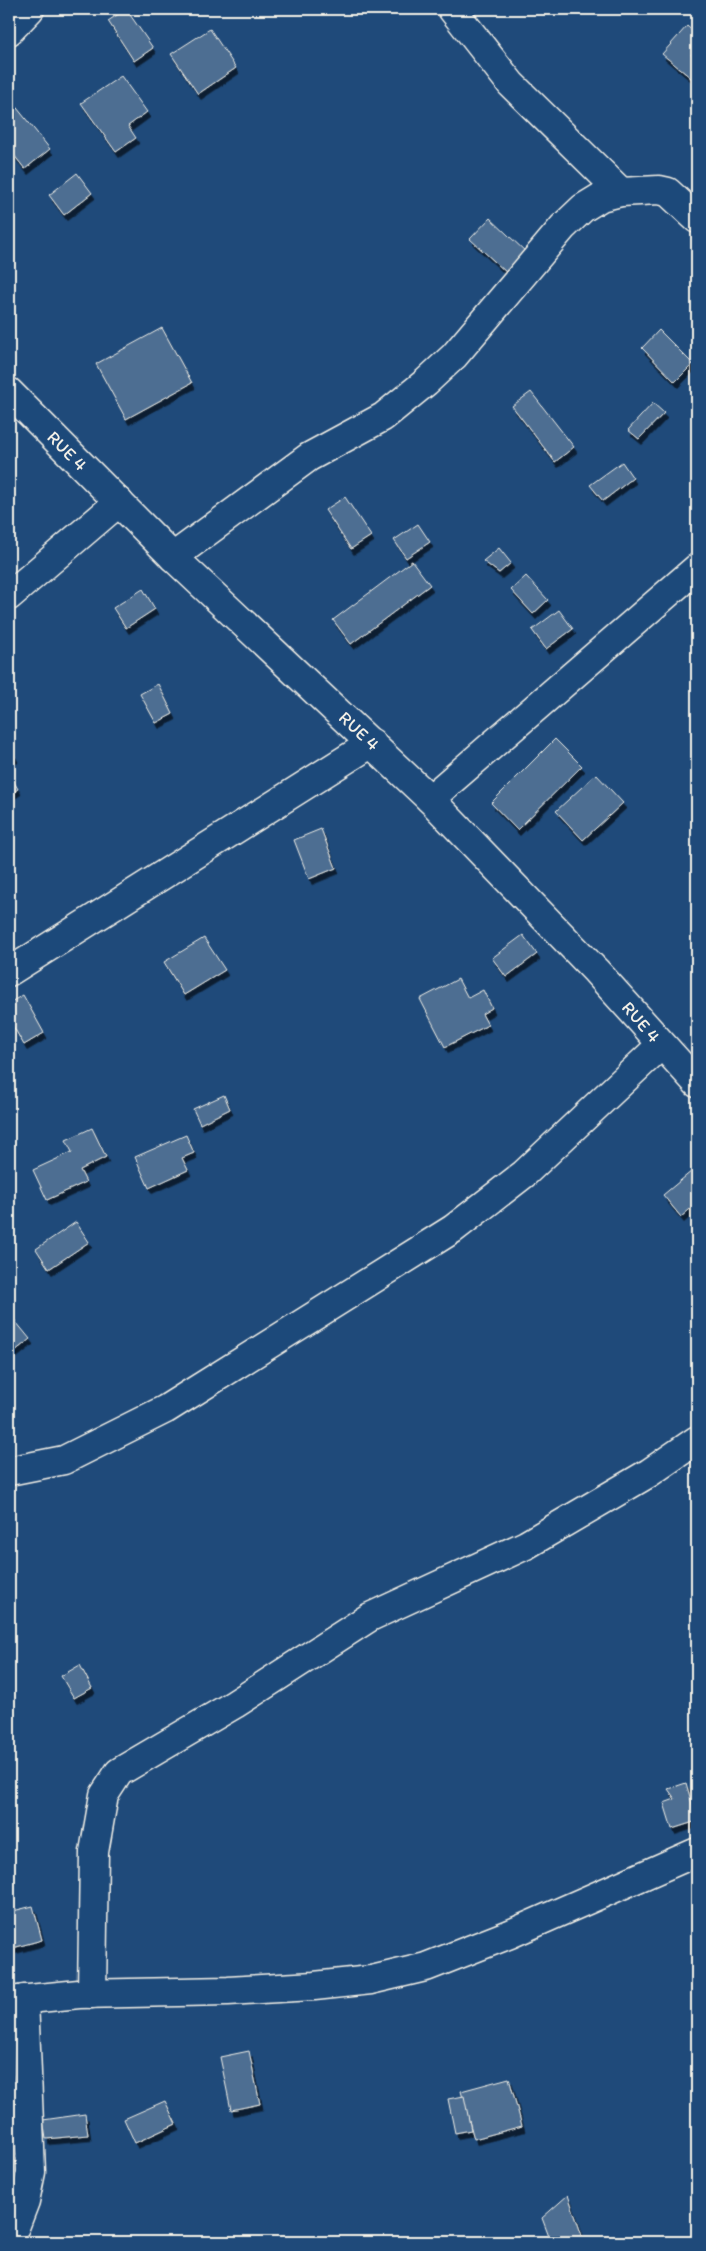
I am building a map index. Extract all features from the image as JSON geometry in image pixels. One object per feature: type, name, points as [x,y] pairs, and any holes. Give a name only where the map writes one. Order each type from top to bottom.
[{"type":"street","points":[[9,31],[30,9]]},
{"type":"street","points":[[452,9],[512,84],[621,192]]},
{"type":"street","points":[[173,557],[308,457],[383,417],[426,382],[454,356],[563,227],[583,208],[601,198],[621,192],[650,189],[668,192],[697,219]]},
{"type":"street","name":"RUE 4","points":[[9,392],[173,557],[430,799],[596,971],[697,1083]]},
{"type":"street","points":[[9,596],[119,502]]},
{"type":"street","points":[[430,799],[697,568]]},
{"type":"street","points":[[9,972],[372,744]]},
{"type":"street","points":[[9,1471],[64,1460],[166,1409],[453,1229],[524,1174],[661,1045]]},
{"type":"street","points":[[92,1994],[94,1852],[104,1795],[119,1772],[235,1704],[370,1617],[526,1545],[649,1473],[697,1440]]},
{"type":"street","points":[[9,2231],[14,2227],[24,2201],[30,2172],[16,2000],[92,1994],[228,1991],[314,1986],[371,1980],[426,1967],[510,1934],[697,1852]]},
{"type":"building","points":[[126,9],[153,48],[134,61],[108,21]]},
{"type":"building","points":[[687,26],[697,35],[697,47],[691,55],[697,61],[697,83],[662,54]]},
{"type":"building","points":[[210,29],[236,68],[198,94],[171,54]]},
{"type":"building","points":[[121,76],[147,112],[128,126],[136,138],[116,152],[81,103]]},
{"type":"building","points":[[9,98],[50,149],[25,169],[9,149]]},
{"type":"building","points":[[77,173],[92,193],[64,215],[49,195]]},
{"type":"building","points":[[490,218],[527,253],[507,273],[470,239]]},
{"type":"building","points":[[162,328],[192,383],[126,419],[96,364]]},
{"type":"building","points":[[659,330],[693,364],[675,382],[642,348]]},
{"type":"building","points":[[531,392],[574,447],[555,462],[512,406]]},
{"type":"building","points":[[653,403],[664,413],[639,439],[628,430]]},
{"type":"building","points":[[622,462],[633,478],[603,501],[590,485]]},
{"type":"building","points":[[345,497],[371,536],[351,549],[325,510]]},
{"type":"building","points":[[418,524],[430,542],[406,558],[394,540]]},
{"type":"building","points":[[499,548],[511,563],[499,573],[483,561]]},
{"type":"building","points":[[412,561],[430,585],[351,644],[333,620]]},
{"type":"building","points":[[526,576],[548,600],[533,614],[511,590]]},
{"type":"building","points":[[143,589],[155,609],[126,628],[113,608]]},
{"type":"building","points":[[559,610],[573,629],[546,649],[532,630]]},
{"type":"building","points":[[158,684],[173,714],[156,723],[140,694]]},
{"type":"building","points":[[555,739],[582,766],[517,830],[491,803]]},
{"type":"building","points":[[9,745],[15,757],[9,760]]},
{"type":"building","points":[[9,774],[18,789],[9,795]]},
{"type":"building","points":[[596,774],[623,803],[583,840],[556,811]]},
{"type":"building","points":[[321,829],[336,868],[309,879],[294,840]]},
{"type":"building","points":[[523,935],[537,954],[506,977],[492,958]]},
{"type":"building","points":[[204,938],[225,970],[184,995],[164,962]]},
{"type":"building","points":[[458,979],[468,998],[483,990],[492,1008],[482,1014],[488,1025],[445,1047],[420,999]]},
{"type":"building","points":[[23,995],[44,1033],[24,1045],[9,1019],[9,1003]]},
{"type":"building","points":[[224,1095],[230,1109],[200,1124],[193,1109]]},
{"type":"building","points":[[92,1128],[106,1157],[80,1170],[86,1182],[47,1200],[33,1170],[72,1152],[66,1140]]},
{"type":"building","points":[[186,1135],[194,1153],[182,1158],[188,1170],[149,1188],[135,1157]]},
{"type":"building","points":[[692,1171],[697,1177],[697,1203],[681,1217],[663,1195]]},
{"type":"building","points":[[76,1222],[89,1242],[49,1269],[36,1249]]},
{"type":"building","points":[[12,1317],[30,1339],[9,1356],[9,1319]]},
{"type":"building","points":[[80,1665],[92,1688],[74,1698],[61,1676]]},
{"type":"building","points":[[686,1783],[697,1821],[672,1829],[664,1803],[675,1799],[668,1789]]},
{"type":"building","points":[[33,1906],[42,1940],[9,1949],[9,1912]]},
{"type":"building","points":[[249,2051],[260,2104],[231,2110],[220,2057]]},
{"type":"building","points":[[509,2078],[522,2126],[474,2139],[461,2091]]},
{"type":"building","points":[[464,2096],[471,2130],[455,2133],[448,2099]]},
{"type":"building","points":[[165,2101],[176,2124],[135,2143],[124,2119]]},
{"type":"building","points":[[85,2114],[88,2135],[46,2139],[43,2120]]},
{"type":"building","points":[[568,2195],[584,2242],[551,2242],[542,2218]]}]
